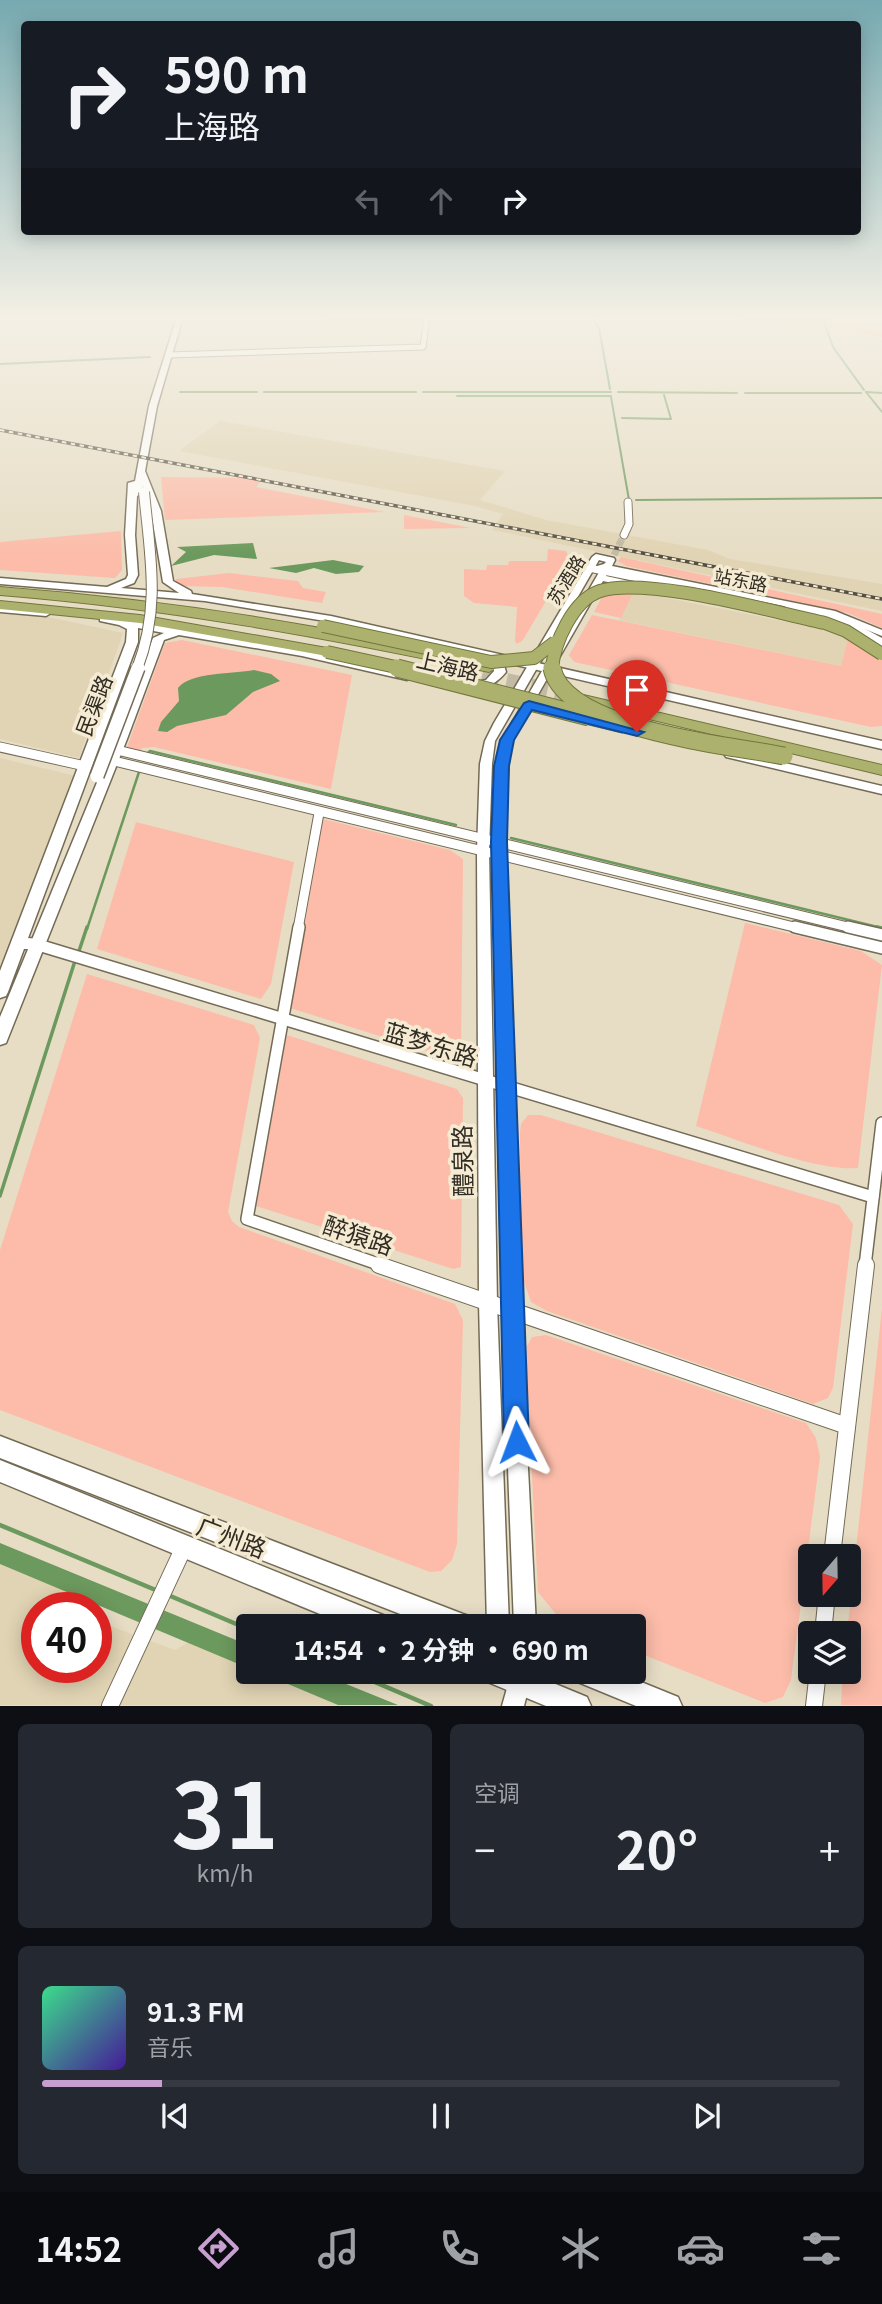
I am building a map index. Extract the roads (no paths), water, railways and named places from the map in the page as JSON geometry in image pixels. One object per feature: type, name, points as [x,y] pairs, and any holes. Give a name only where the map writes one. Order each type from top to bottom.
[{"type":"highway","points":[[0,583],[87,588]]},
{"type":"highway","points":[[635,727],[588,711],[569,697],[557,683],[552,670],[553,654],[577,607],[596,592],[615,587],[649,587],[825,623],[846,631],[882,654]]},
{"type":"highway","name":"上海路","points":[[0,592],[217,614],[326,633],[486,672],[224,624],[0,597]]},
{"type":"highway","points":[[125,592],[323,625],[484,661],[511,662],[545,653],[571,619]]},
{"type":"highway","points":[[0,607],[140,619],[327,652],[635,727],[783,756],[882,780]]},
{"type":"highway","points":[[882,761],[577,693],[882,770]]},
{"type":"main road","name":"民渠路","points":[[0,1038],[35,944],[90,773],[143,627],[145,597],[141,471],[156,397]]},
{"type":"main road","points":[[107,589],[122,585],[133,575],[131,491],[141,471]]},
{"type":"main road","points":[[141,471],[156,511],[168,582],[174,588],[205,598]]},
{"type":"main road","name":"上海路","points":[[87,588],[205,598],[331,619],[882,745]]},
{"type":"main road","name":"上海路","points":[[0,607],[187,631],[302,653],[882,790]]},
{"type":"main road","points":[[90,773],[133,634],[131,625],[111,620]]},
{"type":"main road","name":"民渠路","points":[[35,944],[116,756],[159,638],[187,631]]},
{"type":"main road","points":[[415,679],[472,687],[490,683],[500,672],[499,664],[493,658],[436,643]]},
{"type":"main road","points":[[664,738],[576,712],[567,705],[564,696],[572,686],[584,681],[682,699]]},
{"type":"main road","name":"民渠路","points":[[0,992],[17,943],[90,773]]},
{"type":"main road","name":"广州路","points":[[0,1447],[432,1614]]},
{"type":"main road","name":"广州路","points":[[0,1471],[349,1614]]},
{"type":"main road","points":[[521,1684],[578,1706]]},
{"type":"main road","points":[[614,1684],[669,1706]]},
{"type":"street","points":[[624,535],[629,524],[628,502]]},
{"type":"street","name":"苏酒路","points":[[511,701],[596,557],[606,570],[529,705]]},
{"type":"street","points":[[606,570],[834,619],[882,644]]},
{"type":"street","name":"站东路","points":[[606,570],[622,582],[836,625],[882,644]]},
{"type":"street","name":"站东路","points":[[606,570],[835,614],[882,633]]},
{"type":"street","name":"醴泉路","points":[[511,701],[490,741],[486,764],[506,1087],[511,1311],[524,1614]]},
{"type":"street","name":"醴泉路","points":[[498,1614],[488,1303],[486,1082],[491,846],[507,740],[529,705]]},
{"type":"street","points":[[0,747],[90,773]]},
{"type":"street","points":[[116,756],[319,813],[491,846],[882,948]]},
{"type":"street","points":[[116,756],[491,846],[882,935]]},
{"type":"street","name":"醉猿路","points":[[319,813],[247,1219],[847,1426]]},
{"type":"street","name":"蓝梦东路","points":[[17,943],[35,944],[873,1197]]},
{"type":"street","points":[[833,1544],[882,1123]]},
{"type":"street","points":[[110,1706],[184,1547]]},
{"type":"street","points":[[814,1706],[817,1684]]},
{"type":"waterway","points":[[611,397],[629,500]]},
{"type":"waterway","points":[[622,418],[671,419],[664,397]]},
{"type":"waterway","points":[[870,397],[882,412]]},
{"type":"waterway","points":[[636,500],[882,498]]},
{"type":"waterway","points":[[146,755],[150,751],[456,825]]},
{"type":"waterway","points":[[87,929],[139,772]]},
{"type":"waterway","points":[[511,838],[882,928],[877,927]]},
{"type":"waterway","points":[[79,951],[87,927]]},
{"type":"waterway","points":[[0,1196],[74,964]]},
{"type":"waterway","points":[[0,1525],[158,1591]]},
{"type":"waterway","points":[[168,1595],[236,1624]]},
{"type":"waterway","points":[[379,1684],[431,1706]]},
{"type":"tunnel","points":[[614,555],[624,535]]},
{"type":"tunnel","points":[[482,676],[575,697]]},
{"type":"railway","points":[[0,430],[882,599]]}]
